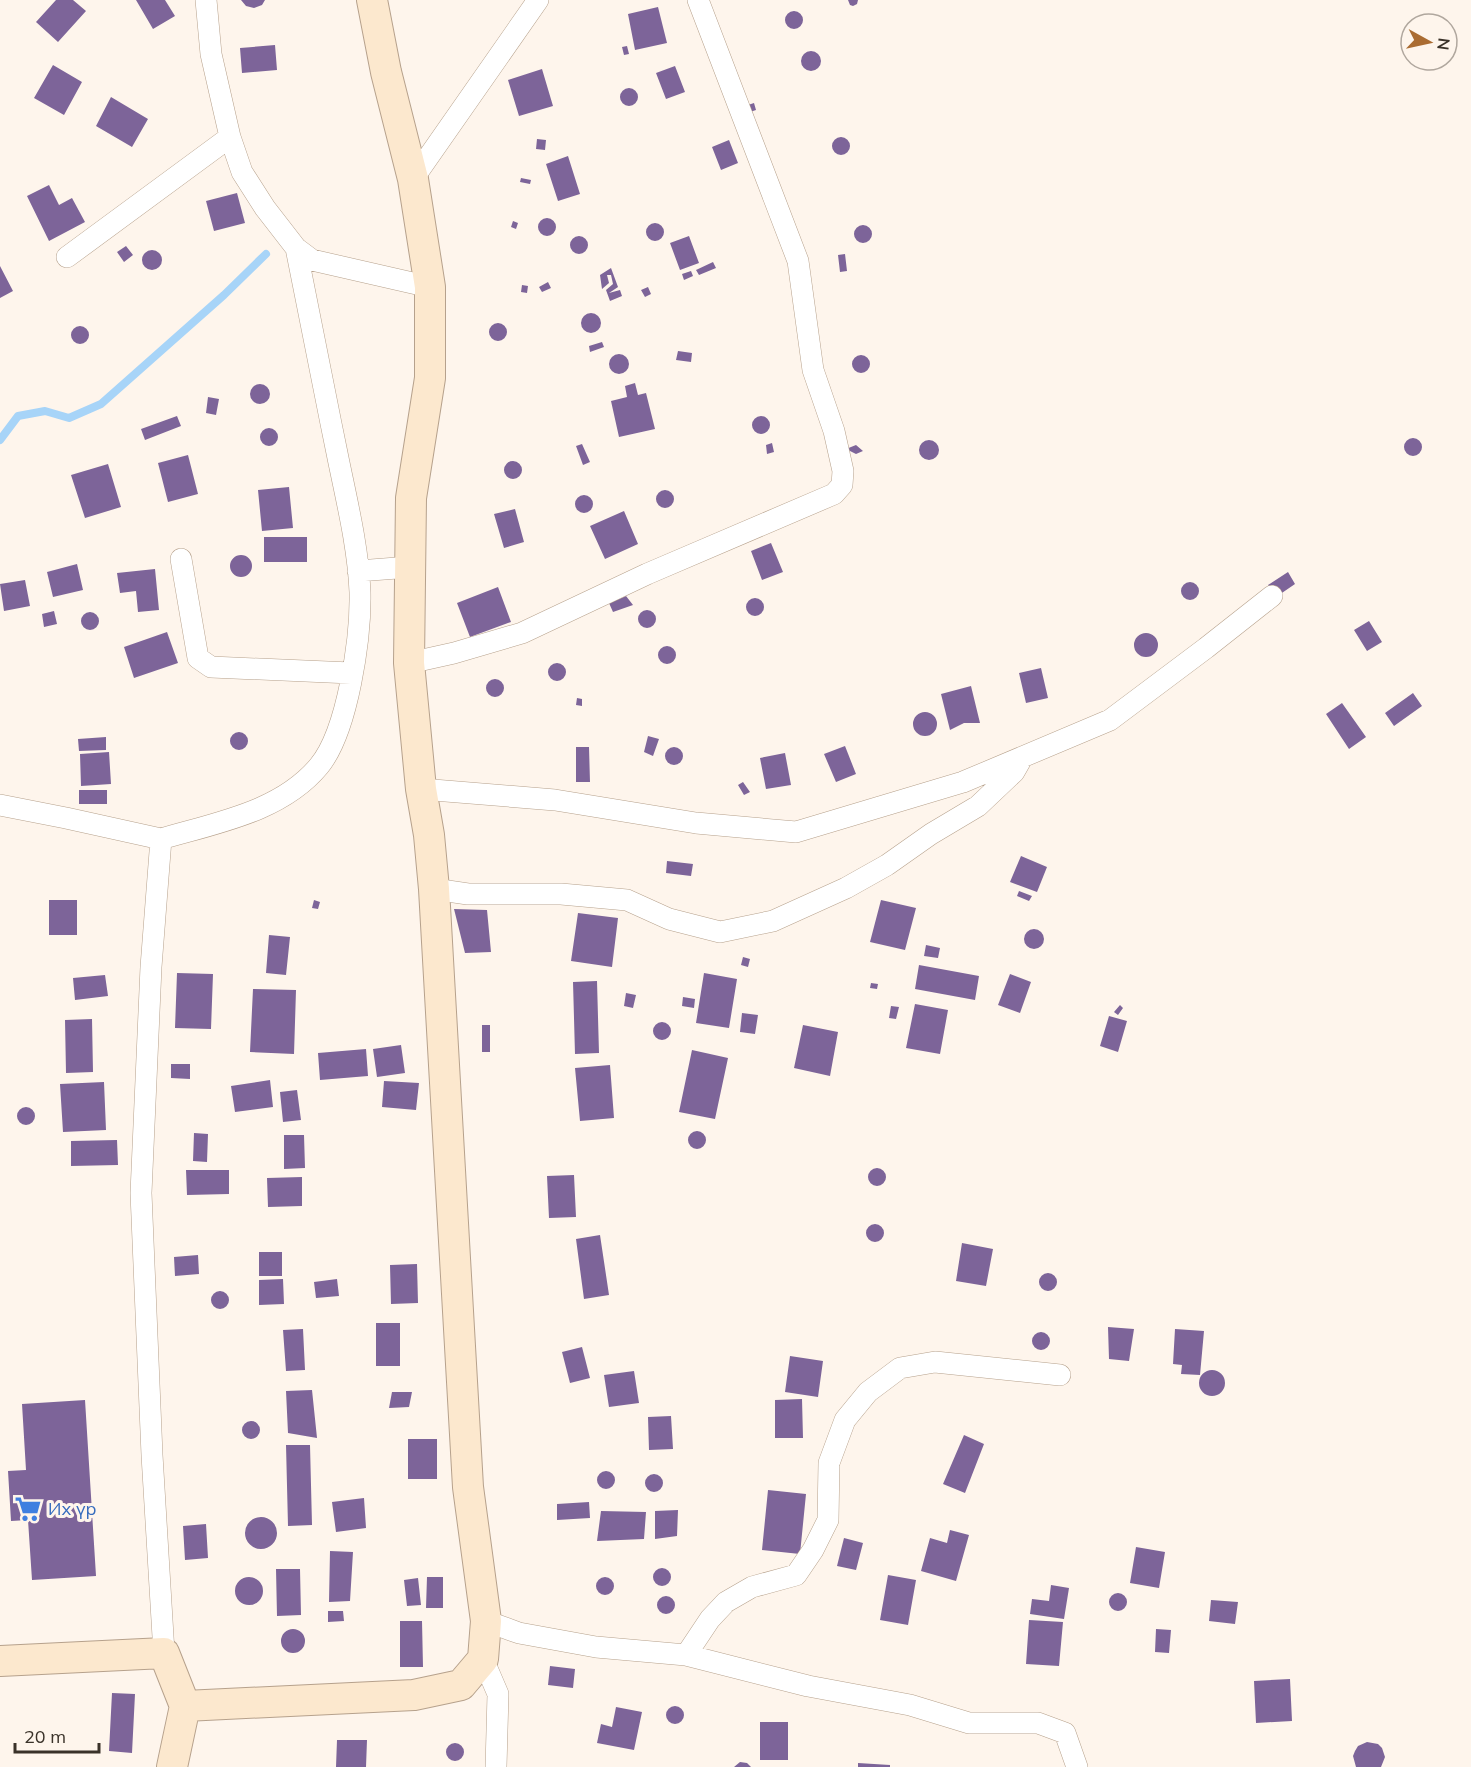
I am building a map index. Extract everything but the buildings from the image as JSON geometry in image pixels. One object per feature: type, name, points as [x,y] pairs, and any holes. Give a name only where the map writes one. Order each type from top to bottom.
[{"type":"street","points":[[206,0],[211,54],[230,137],[242,172],[265,208],[296,248],[312,260],[430,287]]},
{"type":"street","points":[[372,0],[386,72],[413,179],[430,287],[430,378],[411,498],[409,663],[421,789],[429,835],[434,889],[468,1487],[486,1621],[483,1659],[498,1694],[496,1767]]},
{"type":"street","points":[[413,179],[538,0]]},
{"type":"street","points":[[409,663],[454,653],[522,633],[647,574],[834,494],[842,485],[843,471],[834,431],[813,370],[798,261],[698,0]]},
{"type":"street","points":[[67,257],[230,137]]},
{"type":"street","points":[[0,805],[161,839],[275,802],[305,780],[320,765],[339,731],[351,673],[359,614],[358,571],[346,496],[296,248]]},
{"type":"street","points":[[181,559],[198,658],[211,667],[351,673]]},
{"type":"street","points":[[358,571],[410,567]]},
{"type":"street","points":[[421,789],[555,800],[696,823],[796,832],[963,782],[1110,720],[1272,596]]},
{"type":"street","points":[[434,889],[468,894],[561,894],[627,900],[669,919],[720,932],[773,921],[846,888],[887,865],[931,834],[978,806],[1014,772],[1024,756]]},
{"type":"street","points":[[161,839],[151,967],[141,1193],[152,1455],[164,1653],[185,1706],[172,1767]]},
{"type":"street","points":[[686,1655],[710,1619],[726,1602],[752,1587],[796,1575],[813,1550],[828,1520],[828,1463],[845,1420],[868,1392],[900,1368],[935,1362],[1060,1375]]},
{"type":"street","points":[[486,1621],[519,1633],[596,1647],[686,1655],[808,1686],[910,1706],[969,1723],[1038,1723],[1065,1734],[1077,1767]]},
{"type":"street","points":[[0,1661],[164,1653]]},
{"type":"street","points":[[185,1706],[414,1695],[462,1685],[483,1659]]},
{"type":"waterway","points":[[0,440],[18,416],[45,411],[69,418],[101,404],[224,295],[266,254]]},
{"type":"place","name":"Их үр","points":[[28,1509]]}]
